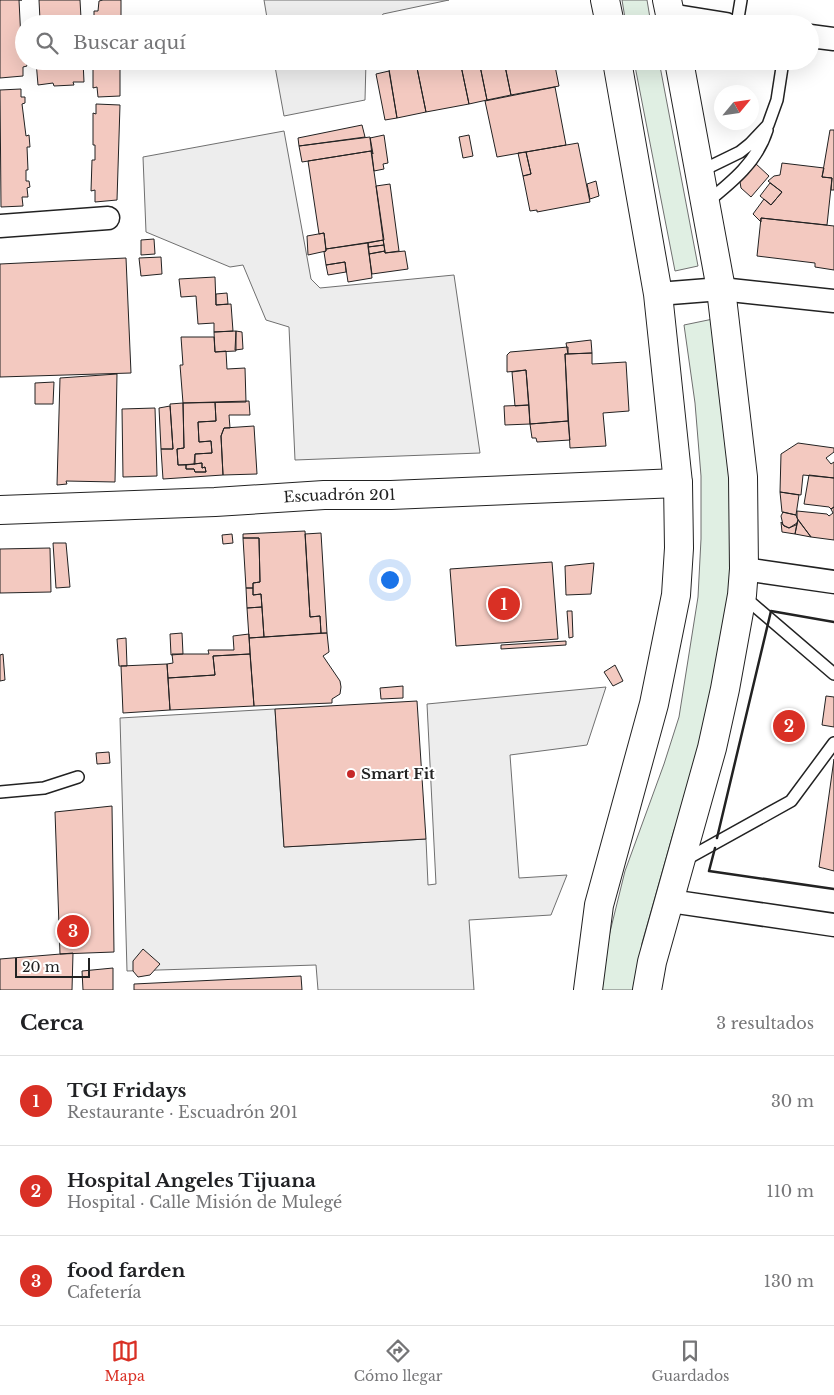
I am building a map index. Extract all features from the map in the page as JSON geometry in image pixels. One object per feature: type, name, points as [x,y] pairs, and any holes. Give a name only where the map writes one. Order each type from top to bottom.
[{"type":"main road","points":[[605,0],[608,15]]},
{"type":"main road","points":[[588,990],[599,905],[654,704],[676,595],[680,548],[678,483],[658,294],[619,70]]},
{"type":"main road","points":[[647,990],[652,962],[712,748],[726,689],[743,582],[743,477],[721,289],[681,70]]},
{"type":"main road","name":"Escuadrón 201","points":[[0,510],[215,502],[324,495],[391,495],[678,483]]},
{"type":"street","points":[[819,37],[834,39]]},
{"type":"street","points":[[0,226],[108,218]]},
{"type":"street","points":[[658,294],[721,289],[834,301]]},
{"type":"street","points":[[743,582],[834,582]]},
{"type":"street","points":[[670,901],[834,925]]},
{"type":"lane","points":[[738,15],[741,0]]},
{"type":"lane","points":[[705,204],[744,170],[757,152],[777,100],[781,70]]},
{"type":"lane","points":[[699,172],[740,152],[768,125]]},
{"type":"lane","points":[[743,582],[834,674]]},
{"type":"lane","points":[[680,863],[790,800],[834,743]]},
{"type":"lane","points":[[0,792],[44,788],[65,783],[78,777]]},
{"type":"green space","points":[[622,0],[647,0],[650,15],[624,15]]},
{"type":"green space","points":[[636,70],[661,70],[698,266],[675,271]]},
{"type":"green space","points":[[713,319],[734,480],[733,601],[693,783],[674,830],[642,943],[636,990],[601,990],[609,936],[625,871],[679,717],[698,597],[701,539],[701,476],[695,403],[684,325]]},
{"type":"shaded area","points":[[264,0],[449,0],[382,15],[266,15]]},
{"type":"shaded area","points":[[276,70],[366,70],[365,100],[284,116]]},
{"type":"shaded area","points":[[284,131],[311,279],[320,288],[454,275],[480,453],[295,460],[289,327],[266,320],[243,265],[230,267],[146,232],[143,157]]},
{"type":"shaded area","points":[[606,687],[587,745],[510,755],[519,878],[567,875],[551,915],[469,920],[474,990],[318,990],[316,965],[127,971],[120,718],[275,709],[284,847],[426,839],[428,885],[436,884],[427,704]]},
{"type":"building","points":[[0,0],[19,0],[20,15],[15,15],[15,70],[23,70],[23,76],[0,78]]},
{"type":"building","points":[[39,0],[80,0],[81,15],[40,15]]},
{"type":"building","points":[[121,0],[121,15],[94,15],[94,11],[98,11],[99,1]]},
{"type":"building","points":[[37,70],[83,70],[84,82],[73,82],[74,85],[54,86],[53,83],[38,85]]},
{"type":"building","points":[[93,70],[120,70],[120,96],[98,97],[97,87],[93,88]]},
{"type":"building","points":[[389,70],[417,70],[426,112],[397,118]]},
{"type":"building","points":[[417,70],[462,70],[469,104],[426,112]]},
{"type":"building","points":[[462,70],[481,70],[487,100],[469,104]]},
{"type":"building","points":[[481,70],[506,70],[511,95],[487,100]]},
{"type":"building","points":[[506,70],[556,70],[559,86],[511,95]]},
{"type":"building","points":[[389,71],[397,118],[385,120],[376,74]]},
{"type":"building","points":[[555,87],[566,145],[497,157],[485,101]]},
{"type":"building","points":[[21,89],[21,97],[25,97],[25,103],[22,104],[26,136],[29,135],[30,147],[27,147],[28,170],[26,170],[26,181],[29,181],[30,187],[27,188],[28,197],[22,197],[23,206],[1,207],[0,90]]},
{"type":"building","points":[[96,104],[120,105],[117,200],[95,202],[95,190],[91,191],[92,160],[95,160],[93,113],[96,114]]},
{"type":"building","points":[[362,125],[365,137],[299,146],[298,138]]},
{"type":"building","points":[[830,130],[834,130],[834,190],[831,190],[832,178],[822,177]]},
{"type":"building","points":[[384,135],[388,163],[383,164],[384,169],[374,171],[370,138]]},
{"type":"building","points":[[469,135],[473,156],[463,158],[459,137]]},
{"type":"building","points":[[370,137],[373,154],[371,151],[302,162],[299,146]]},
{"type":"building","points":[[578,143],[590,202],[537,212],[537,210],[530,211],[523,176],[531,174],[526,152]]},
{"type":"building","points":[[371,151],[384,240],[326,249],[324,233],[319,234],[308,161]]},
{"type":"building","points":[[526,152],[531,174],[523,176],[518,153]]},
{"type":"building","points":[[755,163],[769,176],[751,197],[741,188],[740,182]]},
{"type":"building","points":[[782,163],[824,168],[822,177],[832,178],[827,225],[761,218],[761,222],[753,214],[764,199],[771,205],[782,192],[768,181],[774,176],[780,175]]},
{"type":"building","points":[[596,181],[599,196],[590,199],[587,184]]},
{"type":"building","points":[[770,183],[782,192],[771,205],[760,196]]},
{"type":"building","points":[[390,184],[399,251],[385,253],[376,186]]},
{"type":"building","points":[[761,218],[834,226],[834,270],[815,267],[815,263],[757,256]]},
{"type":"building","points":[[324,233],[326,251],[308,255],[307,236]]},
{"type":"building","points":[[154,239],[155,254],[141,255],[141,240]]},
{"type":"building","points":[[383,240],[384,245],[368,247],[368,243]]},
{"type":"building","points":[[368,243],[372,278],[348,282],[345,262],[326,265],[324,252],[326,249]]},
{"type":"building","points":[[384,245],[385,251],[369,254],[368,247]]},
{"type":"building","points":[[385,251],[385,253],[405,251],[408,269],[372,274],[369,254]]},
{"type":"building","points":[[161,257],[162,274],[141,276],[139,258]]},
{"type":"building","points":[[126,258],[131,373],[0,377],[0,264]]},
{"type":"building","points":[[345,262],[346,272],[328,275],[326,265]]},
{"type":"building","points":[[215,277],[216,305],[231,304],[233,331],[214,332],[214,323],[198,324],[196,296],[181,297],[179,279]]},
{"type":"building","points":[[227,293],[228,304],[216,305],[216,294]]},
{"type":"building","points":[[236,331],[236,351],[215,352],[214,332]]},
{"type":"building","points":[[236,331],[242,332],[243,349],[235,350]]},
{"type":"building","points":[[181,337],[214,337],[215,352],[226,351],[227,369],[245,368],[246,402],[183,403],[180,365],[183,365]]},
{"type":"building","points":[[591,340],[592,353],[568,354],[566,343]]},
{"type":"building","points":[[568,347],[568,354],[565,354],[568,421],[530,424],[526,370],[507,372],[507,355],[510,352]]},
{"type":"building","points":[[592,353],[592,364],[626,362],[629,411],[603,413],[606,446],[570,448],[565,354]]},
{"type":"building","points":[[526,370],[529,405],[515,406],[512,372]]},
{"type":"building","points":[[117,374],[115,482],[66,481],[67,484],[57,485],[60,378]]},
{"type":"building","points":[[54,382],[53,404],[35,404],[35,383]]},
{"type":"building","points":[[249,401],[250,415],[229,415],[230,428],[224,428],[221,436],[223,475],[163,479],[161,449],[173,449],[170,404],[183,403],[184,448],[177,449],[178,465],[186,465],[186,469],[194,469],[195,472],[206,472],[205,467],[202,468],[202,463],[194,464],[195,454],[212,453],[211,441],[199,442],[198,422],[216,421],[215,402]]},
{"type":"building","points":[[215,402],[216,421],[198,422],[199,442],[211,441],[212,453],[195,454],[195,464],[178,465],[177,449],[184,448],[183,403]]},
{"type":"building","points":[[529,405],[530,424],[505,425],[504,406]]},
{"type":"building","points":[[170,406],[173,449],[161,449],[159,408]]},
{"type":"building","points":[[155,408],[157,476],[123,477],[122,409]]},
{"type":"building","points":[[568,421],[570,440],[537,442],[536,438],[532,438],[530,424]]},
{"type":"building","points":[[254,426],[257,474],[223,475],[221,436],[224,428]]},
{"type":"building","points":[[798,443],[834,448],[834,452],[826,458],[831,464],[834,462],[834,478],[803,475],[801,495],[780,492],[781,454]]},
{"type":"building","points":[[202,463],[202,468],[205,467],[206,472],[195,472],[194,469],[186,469],[186,465]]},
{"type":"building","points":[[809,475],[834,478],[834,507],[831,509],[829,507],[804,504]]},
{"type":"building","points":[[780,492],[799,495],[796,515],[782,512]]},
{"type":"building","points":[[834,507],[834,540],[811,537],[797,518],[797,511],[827,514],[829,516],[833,513],[831,509]]},
{"type":"building","points":[[783,512],[796,515],[798,520],[796,525],[789,528],[783,525],[781,516]]},
{"type":"building","points":[[798,520],[811,537],[795,534]]},
{"type":"building","points":[[781,522],[789,528],[797,523],[795,534],[782,532]]},
{"type":"building","points":[[305,531],[310,617],[320,616],[321,633],[264,637],[261,594],[253,595],[253,583],[260,582],[259,538],[243,538],[243,534]]},
{"type":"building","points":[[321,533],[327,633],[321,633],[320,616],[310,617],[305,534]]},
{"type":"building","points":[[232,534],[233,543],[223,544],[222,535]]},
{"type":"building","points":[[243,538],[259,538],[260,582],[253,583],[253,588],[246,588]]},
{"type":"building","points":[[53,543],[66,543],[70,587],[56,588]]},
{"type":"building","points":[[50,548],[51,592],[0,593],[0,549]]},
{"type":"building","points":[[552,562],[558,639],[456,646],[450,569]]},
{"type":"building","points":[[594,563],[591,594],[566,595],[565,566]]},
{"type":"building","points":[[246,588],[253,588],[253,595],[261,594],[262,607],[247,608]]},
{"type":"building","points":[[262,607],[264,637],[249,638],[247,608]]},
{"type":"building","points":[[567,611],[572,611],[573,637],[569,638]]},
{"type":"building","points":[[182,633],[183,654],[171,655],[170,634]]},
{"type":"building","points":[[327,633],[329,652],[323,656],[340,681],[341,687],[340,694],[332,699],[332,703],[254,706],[249,638]]},
{"type":"building","points":[[249,634],[250,654],[213,656],[215,675],[168,678],[167,664],[173,663],[172,654],[209,654],[208,650],[234,650],[233,636]]},
{"type":"building","points":[[126,638],[127,666],[119,666],[117,639]]},
{"type":"building","points":[[566,641],[566,645],[501,649],[501,645]]},
{"type":"building","points":[[3,654],[5,680],[0,681],[0,655]]},
{"type":"building","points":[[250,654],[254,706],[170,710],[168,678],[215,675],[213,656]]},
{"type":"building","points":[[167,664],[170,710],[123,713],[121,666]]},
{"type":"building","points":[[615,665],[623,681],[613,686],[604,672]]},
{"type":"building","points":[[403,686],[403,698],[381,699],[380,688]]},
{"type":"building","points":[[826,696],[834,697],[834,727],[822,725]]},
{"type":"building","name":"Smart Fit","points":[[417,701],[426,839],[284,847],[275,709]]},
{"type":"building","points":[[109,752],[110,763],[97,764],[96,753]]},
{"type":"building","points":[[834,759],[834,871],[819,867]]},
{"type":"building","points":[[112,806],[114,952],[60,954],[55,812]]},
{"type":"building","points":[[143,949],[160,964],[150,975],[138,977],[133,971],[133,961]]},
{"type":"building","points":[[73,953],[72,990],[0,990],[0,959]]},
{"type":"building","points":[[113,968],[113,990],[83,990],[82,971]]},
{"type":"building","points":[[301,976],[302,990],[134,990],[134,984]]},
{"type":"wall","points":[[717,838],[771,611],[834,622]]},
{"type":"wall","points":[[715,848],[709,871],[834,889]]},
{"type":"place","name":"TGI Fridays","points":[[504,604]]},
{"type":"place","name":"Hospital Angeles Tijuana","points":[[789,726]]},
{"type":"place","name":"Smart Fit","points":[[351,774]]},
{"type":"place","name":"food farden","points":[[73,931]]}]
